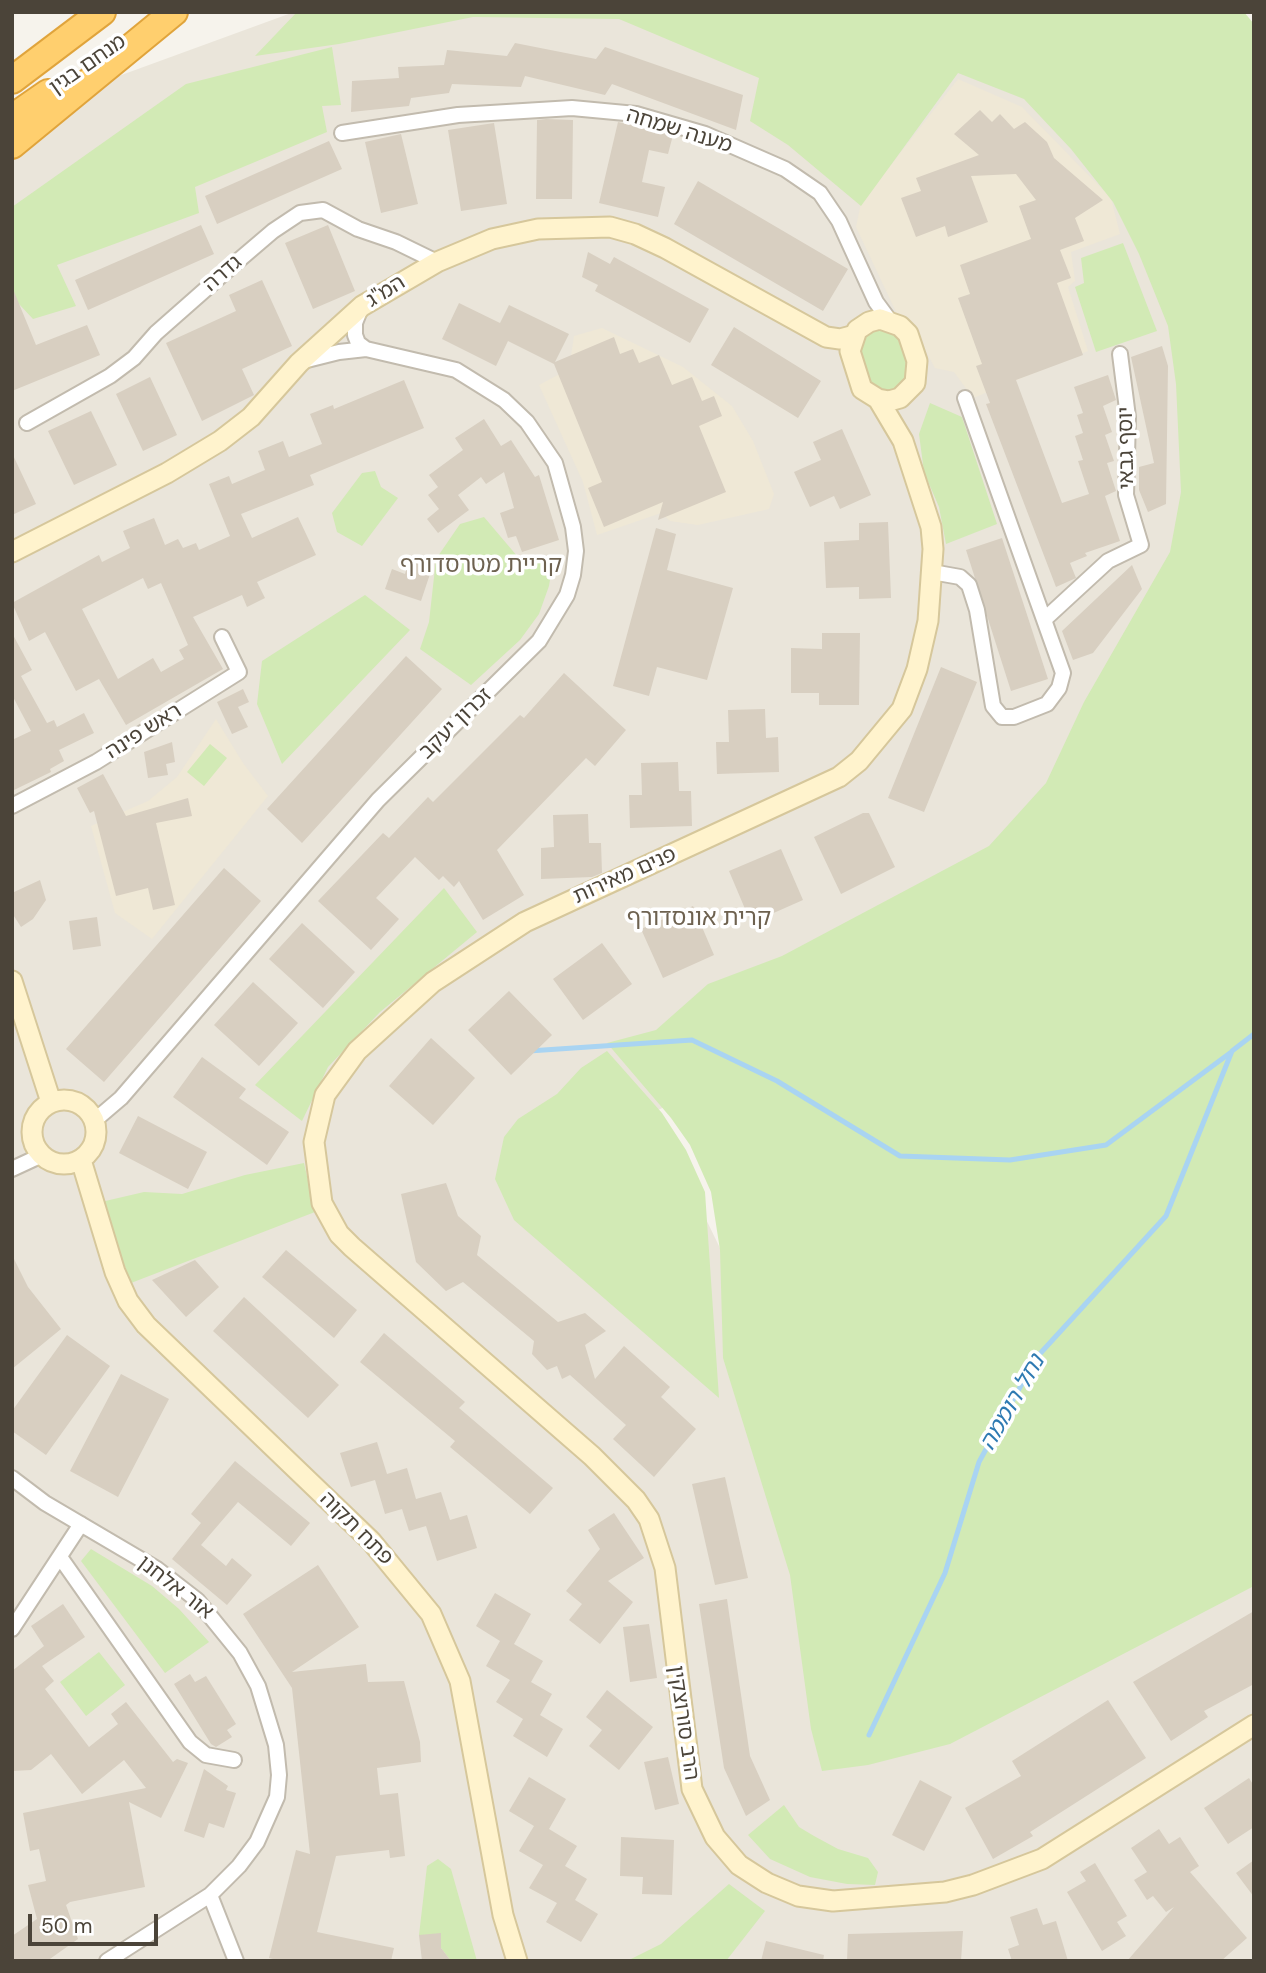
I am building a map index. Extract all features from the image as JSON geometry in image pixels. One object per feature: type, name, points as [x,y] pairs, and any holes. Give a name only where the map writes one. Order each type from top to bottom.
[{"type":"highway","name":"מנחם בגין","points":[[12,80],[102,12]]},
{"type":"highway","name":"מנחם בגין","points":[[12,118],[165,12]]},
{"type":"highway","points":[[12,145],[174,12]]},
{"type":"street","name":"מענה שמחה","points":[[342,133],[457,115],[572,108],[636,114],[705,134],[805,181],[830,205],[876,302],[890,321]]},
{"type":"street","name":"גדרה","points":[[27,423],[110,376],[134,358],[156,333],[273,230],[300,213],[323,209],[358,229],[396,242],[437,262]]},
{"type":"street","name":"המ\"ג","points":[[12,552],[167,474],[220,441],[251,417],[299,363],[362,306],[437,262],[492,239],[538,229],[610,227],[635,234],[665,248],[807,328],[833,338],[858,331]]},
{"type":"street","name":"מענה שמחה","points":[[858,331],[868,308],[867,284]]},
{"type":"street","points":[[362,306],[356,319],[355,335],[358,344],[366,349]]},
{"type":"street","points":[[880,320],[890,321],[908,334],[918,372],[908,392],[889,401],[878,399],[862,389],[850,351],[858,331],[880,320]]},
{"type":"street","name":"המ\"ג","points":[[807,328],[853,367]]},
{"type":"street","name":"זכרון יעקב","points":[[94,1121],[121,1098],[378,800],[539,641],[567,595],[576,551],[573,527],[555,463],[527,422],[504,400],[456,370],[366,349],[339,352],[299,363]]},
{"type":"street","name":"יוסף גבאי","points":[[1045,620],[1108,561],[1141,545],[1126,495],[1128,417],[1120,354]]},
{"type":"street","name":"פנים מאירות","points":[[903,441],[902,425],[908,392]]},
{"type":"street","points":[[932,572],[960,577],[969,585],[978,610],[993,706],[1002,717],[1014,717],[1047,704],[1059,688],[1063,673],[965,398]]},
{"type":"street","name":"פנים מאירות","points":[[318,1186],[314,1142],[325,1095],[357,1052],[433,982],[525,922],[839,778],[859,761],[902,709],[918,669],[928,621],[932,572],[931,527],[903,441],[878,399]]},
{"type":"street","name":"ראש פינה","points":[[12,806],[96,762],[239,672],[222,637]]},
{"type":"street","points":[[12,981],[51,1102]]},
{"type":"street","points":[[61,1100],[81,1105],[94,1121],[95,1143],[81,1160],[60,1165],[40,1156],[34,1147],[32,1126],[35,1116],[51,1102],[61,1100]]},
{"type":"street","points":[[12,1169],[40,1156]]},
{"type":"street","name":"פתח תקוה","points":[[81,1160],[114,1272],[128,1301],[145,1325],[371,1541],[431,1614],[460,1681],[503,1914],[517,1961]]},
{"type":"street","name":"הרב סורוצקין","points":[[318,1186],[326,1215],[352,1247],[592,1456],[636,1500],[653,1529],[665,1568],[692,1789],[715,1838],[739,1865],[767,1883],[798,1896],[833,1901],[945,1892],[973,1885],[1042,1859],[1254,1725]]},
{"type":"street","name":"אור אלחנן","points":[[12,1478],[81,1524],[157,1569],[197,1600],[240,1653],[258,1686],[270,1719],[279,1775],[277,1797],[257,1842],[224,1883],[210,1895],[107,1961]]},
{"type":"street","points":[[13,1627],[81,1524]]},
{"type":"street","points":[[60,1557],[190,1742],[206,1755],[234,1760]]},
{"type":"street","points":[[210,1895],[236,1961]]},
{"type":"shaded area","points":[[294,12],[834,12],[979,34],[1207,199],[1254,389],[1134,878],[654,1112],[910,1640],[1254,1473],[1254,1961],[12,1961],[12,115]]},
{"type":"shaded area","points":[[958,79],[1022,107],[1111,198],[1120,234],[1071,252],[1075,281],[1068,287],[1088,351],[973,398],[954,372],[935,368],[915,332],[897,314],[856,227],[861,203]]},
{"type":"shaded area","points":[[602,328],[683,367],[732,406],[753,441],[774,494],[769,509],[698,525],[670,521],[661,513],[597,535],[583,482],[539,385],[569,369],[574,336]]},
{"type":"shaded area","points":[[216,719],[243,763],[268,796],[152,939],[115,913],[91,826],[148,801],[177,777]]},
{"type":"green space","points":[[297,12],[1244,12],[1254,24],[1254,1586],[950,1744],[868,1765],[822,1771],[811,1729],[790,1575],[723,1358],[720,1250],[711,1192],[690,1145],[671,1118],[607,1043],[656,1030],[708,984],[782,956],[989,846],[1046,783],[1084,702],[1170,552],[1181,492],[1176,384],[1168,326],[1139,254],[1113,202],[1071,149],[1024,99],[958,73],[861,206],[788,145],[750,121],[759,78],[619,19],[473,17],[339,44],[255,56]]},
{"type":"green space","points":[[332,47],[341,105],[322,106],[327,132],[195,187],[199,213],[57,265],[76,306],[33,319],[19,304],[12,307],[12,207],[186,84]]},
{"type":"green space","points":[[1123,243],[1157,331],[1096,352],[1075,287],[1084,283],[1081,258]]},
{"type":"green space","points":[[880,325],[902,336],[911,370],[903,386],[888,392],[880,392],[867,384],[858,341]]},
{"type":"green space","points":[[930,403],[962,417],[997,524],[946,544],[939,507],[924,472],[919,434]]},
{"type":"green space","points":[[375,471],[381,487],[398,498],[362,546],[337,532],[332,513],[362,473]]},
{"type":"green space","points":[[484,517],[523,563],[554,555],[549,586],[539,614],[520,640],[471,685],[420,649],[429,622],[436,559],[460,524]]},
{"type":"green space","points":[[365,595],[410,630],[282,764],[257,704],[262,661]]},
{"type":"green space","points":[[210,744],[227,758],[204,786],[187,772]]},
{"type":"green space","points":[[444,888],[477,932],[380,1012],[328,1067],[302,1121],[255,1085]]},
{"type":"green space","points":[[607,1051],[662,1113],[686,1150],[705,1192],[719,1398],[514,1220],[495,1179],[504,1137],[518,1119],[557,1094],[581,1068]]},
{"type":"green space","points":[[304,1163],[315,1212],[131,1283],[101,1202],[144,1192],[182,1194],[245,1175]]},
{"type":"green space","points":[[91,1549],[152,1586],[179,1609],[209,1642],[165,1673],[81,1561]]},
{"type":"green space","points":[[99,1652],[125,1685],[86,1716],[60,1682]]},
{"type":"green space","points":[[784,1805],[799,1827],[838,1849],[868,1858],[878,1872],[875,1885],[847,1884],[810,1877],[770,1859],[748,1835]]},
{"type":"green space","points":[[438,1859],[451,1869],[477,1961],[451,1961],[441,1948],[419,1935],[427,1866]]},
{"type":"green space","points":[[729,1884],[765,1911],[726,1961],[627,1961],[661,1944]]},
{"type":"building","points":[[515,43],[596,59],[605,47],[743,95],[736,130],[612,84],[605,95],[525,76],[521,87],[452,84],[449,93],[411,98],[409,106],[351,112],[352,81],[399,78],[398,67],[444,65],[447,50],[507,56]]},
{"type":"building","points":[[980,110],[992,122],[1000,114],[1014,129],[1025,122],[1047,142],[1054,158],[1103,200],[1075,218],[1084,241],[1060,250],[1071,278],[1057,283],[1083,355],[1016,380],[1062,503],[1089,494],[1078,461],[1083,460],[1075,436],[1083,433],[1077,415],[1083,413],[1074,387],[1108,375],[1116,400],[1103,406],[1112,432],[1105,435],[1114,461],[1107,463],[1116,491],[1105,496],[1120,541],[1085,553],[1087,556],[1070,563],[1076,578],[1056,587],[986,404],[990,403],[976,366],[982,364],[958,298],[970,294],[960,265],[1031,239],[1019,206],[1036,200],[1016,174],[971,176],[988,222],[948,237],[945,226],[916,237],[901,198],[921,191],[916,178],[979,155],[954,134]]},
{"type":"building","points":[[537,120],[573,120],[572,199],[536,199]]},
{"type":"building","points":[[618,122],[673,135],[668,154],[649,150],[642,182],[665,187],[658,217],[599,203]]},
{"type":"building","points":[[494,123],[507,204],[461,211],[448,130]]},
{"type":"building","points":[[401,134],[418,204],[381,213],[365,142]]},
{"type":"building","points":[[329,141],[342,169],[217,224],[205,196]]},
{"type":"building","points":[[698,181],[848,269],[823,311],[674,224]]},
{"type":"building","points":[[201,225],[214,254],[88,310],[75,280]]},
{"type":"building","points":[[328,225],[355,291],[313,309],[285,243]]},
{"type":"building","points":[[588,252],[610,264],[614,257],[709,309],[690,343],[595,291],[598,285],[582,277]]},
{"type":"building","points":[[262,280],[292,346],[242,369],[254,395],[202,421],[166,343],[236,311],[229,295]]},
{"type":"building","points":[[13,289],[36,345],[87,325],[100,355],[12,391]]},
{"type":"building","points":[[459,303],[500,323],[509,305],[569,334],[555,362],[614,337],[620,354],[633,349],[639,363],[659,355],[672,385],[692,377],[702,401],[714,396],[722,416],[699,426],[726,492],[658,520],[663,502],[604,527],[588,488],[602,482],[554,364],[508,341],[496,366],[442,339]]},
{"type":"building","points":[[734,327],[821,381],[798,418],[711,365]]},
{"type":"building","points":[[1162,346],[1168,366],[1166,504],[1148,512],[1139,490],[1139,467],[1154,463],[1131,357]]},
{"type":"building","points":[[150,377],[177,435],[143,451],[116,394]]},
{"type":"building","points":[[404,380],[424,428],[310,475],[314,485],[241,514],[252,538],[298,517],[316,555],[257,582],[265,598],[247,607],[242,595],[193,617],[223,669],[126,725],[99,679],[76,691],[45,632],[29,641],[12,603],[99,555],[102,562],[130,548],[123,531],[154,518],[165,545],[178,539],[183,548],[196,543],[199,550],[230,536],[209,484],[229,476],[232,484],[265,470],[258,451],[283,441],[289,457],[322,444],[310,414],[333,405],[334,409]],"holes":[[[143,578],[148,589],[161,583],[188,645],[179,650],[184,659],[161,672],[153,658],[118,679],[82,609]]]},
{"type":"building","points":[[91,411],[117,465],[74,485],[48,431]]},
{"type":"building","points":[[484,419],[501,446],[511,440],[535,477],[539,475],[559,540],[522,552],[516,536],[508,538],[500,513],[514,508],[504,472],[486,484],[481,477],[458,495],[469,510],[438,533],[427,519],[439,509],[428,495],[438,487],[429,475],[463,450],[455,438]]},
{"type":"building","points":[[842,429],[871,495],[840,509],[834,496],[810,507],[794,472],[821,460],[813,442]]},
{"type":"building","points":[[12,453],[36,504],[12,515]]},
{"type":"building","points":[[888,522],[891,598],[859,599],[859,587],[826,588],[824,542],[859,540],[859,523]]},
{"type":"building","points":[[656,528],[676,534],[667,570],[733,588],[707,680],[657,667],[649,696],[613,686]]},
{"type":"building","points":[[1002,538],[1048,679],[1011,691],[966,550]]},
{"type":"building","points":[[409,561],[432,568],[421,601],[385,589],[392,569],[405,574]]},
{"type":"building","points":[[1132,565],[1142,589],[1093,653],[1073,660],[1062,631]]},
{"type":"building","points":[[12,633],[32,670],[21,676],[47,723],[54,720],[57,727],[84,713],[94,733],[59,750],[64,761],[50,769],[51,772],[12,791],[12,740],[31,731],[12,695]]},
{"type":"building","points":[[822,633],[860,633],[859,705],[819,705],[819,693],[791,693],[791,648],[822,649]]},
{"type":"building","points":[[406,656],[442,689],[302,843],[267,809]]},
{"type":"building","points":[[941,667],[977,682],[924,812],[888,798]]},
{"type":"building","points":[[564,673],[626,730],[595,766],[586,758],[497,850],[524,895],[483,920],[459,881],[454,887],[443,876],[439,880],[415,857],[376,898],[399,919],[371,950],[318,901],[383,833],[389,838],[428,797],[433,802],[520,715],[524,718]]},
{"type":"building","points":[[243,689],[249,702],[238,707],[248,727],[232,734],[217,702]]},
{"type":"building","points":[[765,709],[766,738],[778,737],[779,772],[717,774],[716,742],[729,742],[728,710]]},
{"type":"building","points":[[172,742],[175,762],[166,764],[168,775],[148,778],[144,752]]},
{"type":"building","points":[[678,762],[679,791],[691,791],[692,826],[630,828],[629,795],[642,795],[641,763]]},
{"type":"building","points":[[103,774],[126,816],[188,798],[192,816],[156,823],[175,905],[153,910],[148,888],[116,896],[94,811],[90,813],[77,788]]},
{"type":"building","points":[[863,813],[869,813],[895,867],[841,894],[814,837]]},
{"type":"building","points":[[588,814],[589,843],[601,843],[602,873],[592,877],[541,879],[541,848],[554,847],[553,815]]},
{"type":"building","points":[[781,849],[803,900],[751,923],[729,871]]},
{"type":"building","points":[[224,868],[261,901],[104,1082],[66,1049]]},
{"type":"building","points":[[40,880],[46,900],[33,919],[21,927],[12,913],[12,893]]},
{"type":"building","points":[[693,906],[714,955],[663,978],[641,929]]},
{"type":"building","points":[[97,917],[101,946],[73,950],[69,921]]},
{"type":"building","points":[[302,923],[355,972],[323,1008],[269,959]]},
{"type":"building","points":[[602,943],[632,984],[583,1020],[553,979]]},
{"type":"building","points":[[253,982],[298,1023],[259,1066],[214,1025]]},
{"type":"building","points":[[509,991],[552,1035],[511,1075],[468,1030]]},
{"type":"building","points":[[431,1038],[475,1078],[433,1125],[389,1086]]},
{"type":"building","points":[[202,1057],[246,1089],[239,1098],[289,1132],[267,1165],[173,1097]]},
{"type":"building","points":[[138,1116],[207,1152],[188,1189],[119,1153]]},
{"type":"building","points":[[446,1183],[458,1216],[481,1236],[477,1255],[558,1322],[585,1313],[606,1331],[585,1345],[595,1379],[624,1346],[670,1387],[661,1397],[696,1429],[654,1477],[613,1439],[626,1425],[570,1375],[562,1379],[557,1366],[547,1370],[532,1354],[534,1341],[463,1282],[446,1291],[416,1262],[401,1194]]},
{"type":"building","points":[[286,1250],[357,1310],[334,1338],[262,1277]]},
{"type":"building","points":[[12,1255],[28,1287],[61,1329],[12,1369]]},
{"type":"building","points":[[195,1260],[219,1287],[186,1317],[152,1280]]},
{"type":"building","points":[[244,1297],[339,1385],[308,1418],[213,1331]]},
{"type":"building","points":[[384,1333],[465,1402],[459,1408],[553,1488],[530,1514],[450,1447],[455,1441],[360,1362]]},
{"type":"building","points":[[67,1335],[110,1366],[46,1455],[12,1431],[12,1411]]},
{"type":"building","points":[[121,1374],[169,1399],[118,1497],[70,1471]]},
{"type":"building","points":[[377,1442],[387,1474],[407,1468],[416,1499],[441,1492],[450,1520],[467,1515],[477,1548],[437,1561],[426,1526],[409,1531],[402,1509],[385,1514],[375,1480],[351,1487],[340,1453]]},
{"type":"building","points":[[235,1461],[310,1523],[291,1546],[238,1502],[201,1545],[226,1566],[232,1558],[252,1575],[227,1605],[172,1559],[201,1523],[191,1514]]},
{"type":"building","points":[[725,1477],[748,1578],[715,1585],[692,1484]]},
{"type":"building","points":[[614,1513],[644,1558],[608,1581],[633,1602],[600,1644],[569,1620],[582,1604],[566,1591],[600,1549],[588,1530]]},
{"type":"building","points":[[318,1565],[359,1627],[292,1672],[366,1664],[368,1682],[404,1681],[420,1742],[421,1762],[377,1768],[380,1795],[398,1793],[405,1856],[390,1858],[389,1850],[336,1856],[317,1932],[394,1948],[391,1961],[281,1961],[269,1958],[296,1850],[310,1854],[292,1688],[243,1614]]},
{"type":"building","points":[[495,1593],[531,1614],[514,1644],[543,1661],[531,1682],[552,1694],[540,1715],[563,1729],[547,1757],[513,1736],[523,1719],[496,1702],[510,1680],[486,1666],[500,1641],[476,1626]]},
{"type":"building","points":[[727,1599],[750,1756],[770,1800],[746,1816],[724,1768],[699,1604]]},
{"type":"building","points":[[63,1604],[85,1637],[42,1666],[54,1681],[45,1689],[89,1747],[118,1724],[111,1714],[126,1702],[173,1762],[177,1759],[188,1763],[161,1818],[129,1802],[145,1887],[70,1902],[66,1905],[78,1939],[47,1961],[12,1961],[12,1936],[37,1919],[28,1885],[46,1881],[39,1849],[30,1851],[23,1813],[146,1788],[124,1760],[82,1794],[51,1754],[31,1770],[12,1771],[12,1671],[44,1646],[31,1626]]},
{"type":"building","points":[[1254,1611],[1254,1684],[1204,1711],[1208,1717],[1171,1741],[1133,1682]]},
{"type":"building","points":[[649,1624],[657,1678],[630,1682],[623,1627]]},
{"type":"building","points":[[190,1674],[195,1682],[206,1676],[236,1724],[227,1730],[232,1737],[216,1747],[211,1744],[174,1684]]},
{"type":"building","points":[[607,1690],[653,1727],[619,1770],[589,1746],[602,1730],[586,1717]]},
{"type":"building","points":[[1108,1700],[1146,1758],[1030,1832],[1033,1836],[993,1859],[965,1808],[1021,1776],[1012,1761]]},
{"type":"building","points":[[668,1757],[679,1804],[655,1810],[644,1762]]},
{"type":"building","points":[[204,1769],[228,1786],[226,1790],[236,1793],[224,1828],[209,1823],[204,1838],[184,1831]]},
{"type":"building","points":[[529,1777],[566,1799],[549,1829],[577,1846],[565,1866],[587,1879],[575,1900],[598,1914],[581,1942],[546,1922],[557,1903],[529,1888],[543,1865],[519,1851],[534,1826],[509,1811]]},
{"type":"building","points":[[1249,1778],[1254,1786],[1254,1827],[1228,1844],[1204,1808]]},
{"type":"building","points":[[920,1780],[952,1797],[924,1851],[892,1835]]},
{"type":"building","points":[[1159,1829],[1169,1844],[1180,1837],[1199,1866],[1190,1872],[1247,1938],[1221,1961],[1127,1961],[1174,1907],[1166,1912],[1153,1896],[1147,1900],[1134,1880],[1147,1872],[1131,1848]]},
{"type":"building","points":[[621,1837],[674,1840],[672,1895],[642,1894],[643,1877],[620,1876]]},
{"type":"building","points":[[1254,1860],[1254,1897],[1236,1873]]},
{"type":"building","points":[[1095,1863],[1127,1916],[1117,1922],[1126,1936],[1102,1951],[1067,1892],[1086,1881],[1080,1872]]},
{"type":"building","points":[[1037,1908],[1043,1925],[1056,1921],[1068,1961],[1012,1961],[1008,1949],[1019,1945],[1010,1917]]},
{"type":"building","points":[[963,1931],[961,1961],[847,1961],[848,1934]]},
{"type":"building","points":[[441,1933],[441,1948],[451,1961],[422,1961],[419,1935]]},
{"type":"building","points":[[766,1941],[824,1955],[823,1961],[761,1961]]},
{"type":"waterway","name":"נחל רוממה","points":[[869,1735],[945,1573],[979,1462],[1036,1358],[1166,1216],[1232,1051],[1254,1034]]},
{"type":"waterway","points":[[529,1051],[692,1040],[777,1081],[900,1156],[1010,1160],[1106,1145],[1230,1053]]},
{"type":"district","name":"קריית מטרסדורף","points":[[481,566]]},
{"type":"district","name":"קרית אונסדורף","points":[[699,919]]}]
